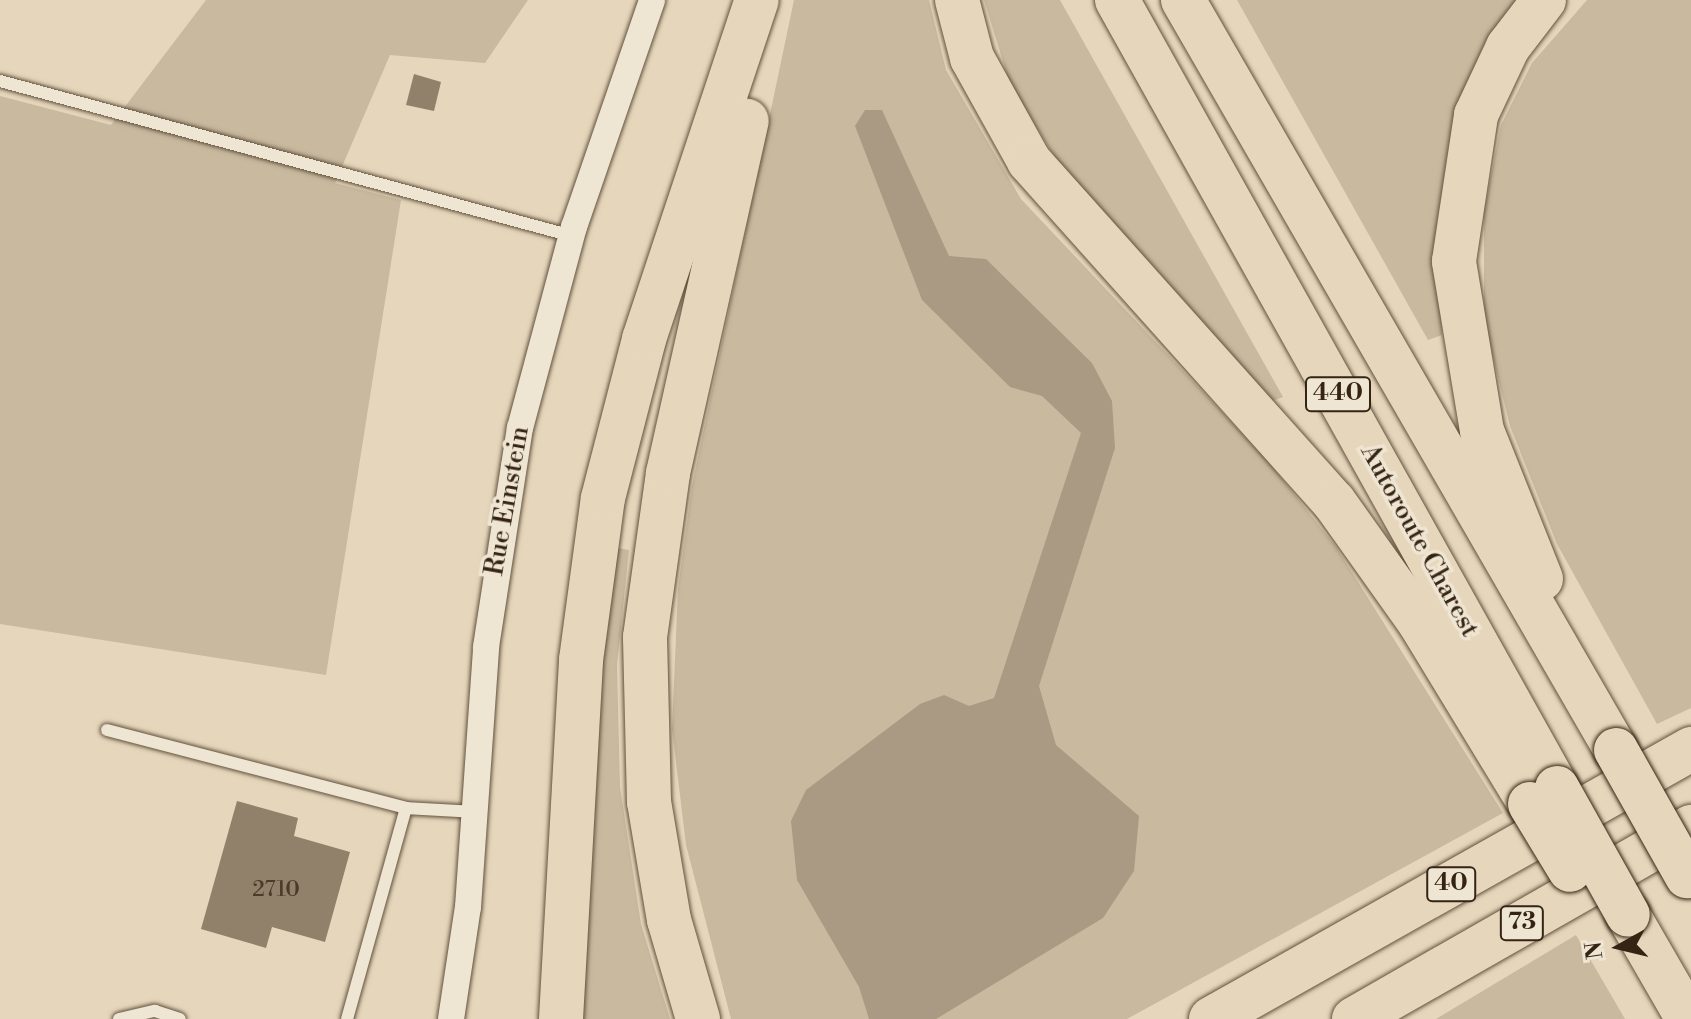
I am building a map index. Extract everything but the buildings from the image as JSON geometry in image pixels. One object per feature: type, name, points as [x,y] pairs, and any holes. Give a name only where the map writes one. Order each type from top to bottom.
[{"type":"highway","points":[[561,1019],[581,660],[603,498],[644,339],[757,0]]},
{"type":"highway","points":[[698,1019],[669,920],[649,802],[645,637],[659,515],[767,0]]},
{"type":"highway","points":[[957,0],[972,58],[1029,161],[1334,502],[1544,796]]},
{"type":"highway","name":"Autoroute Charest","points":[[1117,0],[1544,796],[1616,922]]},
{"type":"highway","name":"440","points":[[1183,0],[1689,879]]},
{"type":"highway","points":[[1544,0],[1508,47],[1476,115],[1455,224],[1455,289],[1482,431],[1593,712]]},
{"type":"highway","name":"40","points":[[1211,1019],[1691,749]]},
{"type":"highway","name":"73","points":[[1354,1019],[1691,827]]},
{"type":"highway","points":[[1616,922],[1657,1019]]},
{"type":"highway","name":"440","points":[[1616,922],[1688,1019]]},
{"type":"street","name":"Rue Einstein","points":[[451,1019],[475,812],[501,529],[572,236],[652,0]]},
{"type":"lane","points":[[0,81],[572,236]]},
{"type":"lane","points":[[107,730],[406,808],[475,812]]},
{"type":"lane","points":[[347,1019],[406,808]]},
{"type":"lane","points":[[119,1019],[155,1011],[180,1019]]},
{"type":"shaded area","points":[[206,0],[528,0],[485,63],[390,55],[335,183],[401,200],[326,675],[0,624],[0,96],[111,125]]},
{"type":"shaded area","points":[[794,0],[929,0],[946,70],[1021,199],[1267,460],[1336,547],[1503,813],[1127,1019],[731,1019],[686,845],[672,729],[678,589],[692,486]]},
{"type":"shaded area","points":[[984,0],[1060,0],[1283,397],[1272,401],[1058,162],[1010,84]]},
{"type":"shaded area","points":[[1237,0],[1521,0],[1472,78],[1449,149],[1437,223],[1442,335],[1428,340]]},
{"type":"shaded area","points":[[1587,0],[1691,0],[1691,708],[1657,724],[1557,544],[1510,426],[1484,320],[1484,212],[1501,125],[1532,63]]},
{"type":"shaded area","points":[[865,110],[882,110],[949,256],[986,259],[1092,363],[1112,401],[1115,448],[1039,686],[1056,745],[1139,816],[1134,871],[1103,918],[936,1019],[869,1019],[859,987],[797,880],[791,821],[806,790],[920,704],[944,695],[969,706],[994,698],[1081,433],[1042,396],[1010,387],[922,300],[855,126]]},
{"type":"shaded area","points":[[618,548],[629,550],[617,665],[620,787],[641,924],[670,1019],[582,1019],[604,638]]},
{"type":"shaded area","points":[[1576,935],[1625,1019],[1436,1019]]}]
